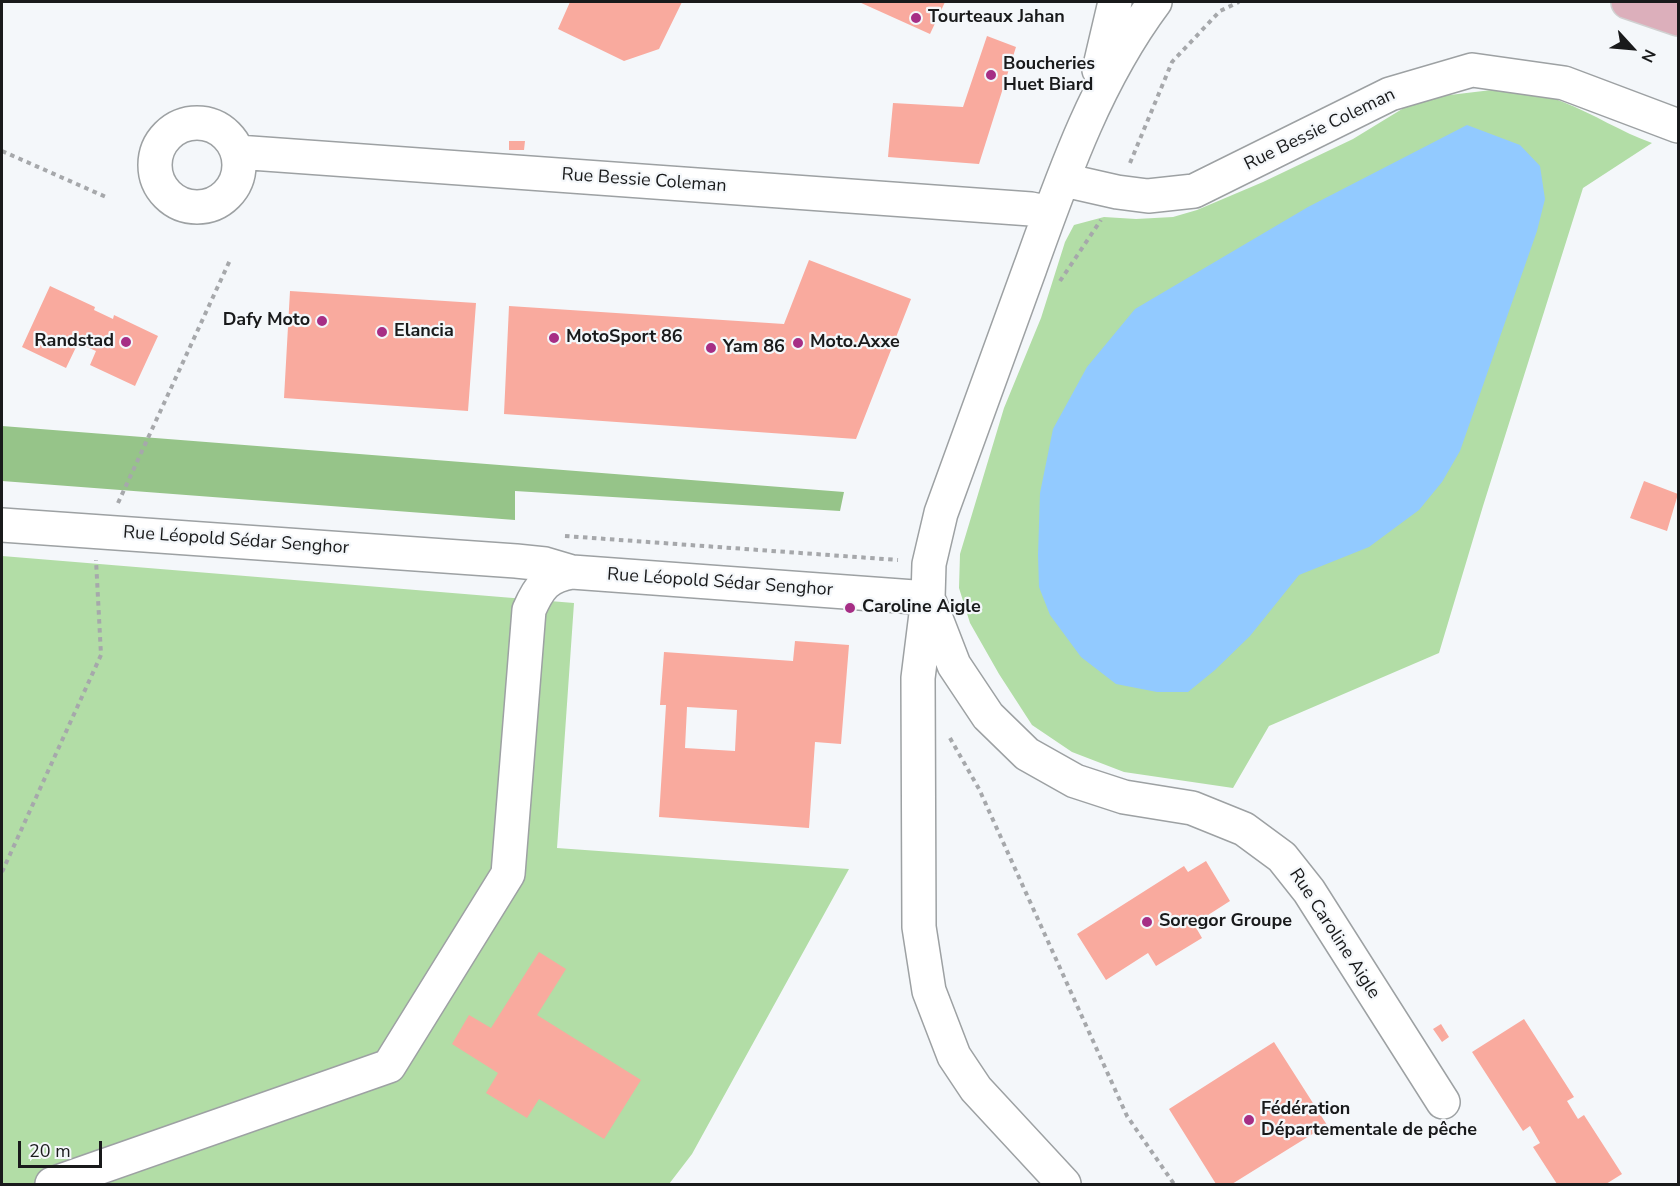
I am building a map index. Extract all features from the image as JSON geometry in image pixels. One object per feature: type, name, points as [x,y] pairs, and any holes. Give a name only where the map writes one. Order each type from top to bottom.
[{"type":"main road","points":[[1628,2],[1678,20]]},
{"type":"street","points":[[1089,114],[1115,2]]},
{"type":"street","points":[[1064,1185],[976,1089],[954,1056],[929,991],[919,927],[918,678],[930,564],[941,513],[1050,213],[1089,114],[1124,48],[1155,2]]},
{"type":"street","name":"Rue Bessie Coleman","points":[[1064,180],[1117,192],[1148,196],[1194,191],[1390,94],[1472,70],[1564,83],[1678,126]]},
{"type":"street","name":"Rue Bessie Coleman","points":[[237,152],[1020,208],[1050,213]]},
{"type":"street","name":"Rue Léopold Sédar Senghor","points":[[2,525],[516,561],[545,564],[572,572],[928,598]]},
{"type":"street","points":[[52,1185],[389,1066],[508,874],[529,610],[536,593],[546,582],[559,574],[572,572]]},
{"type":"street","name":"Rue Caroline Aigle","points":[[928,598],[954,665],[988,716],[1027,754],[1075,781],[1124,797],[1192,808],[1244,829],[1282,857],[1309,891],[1443,1102]]},
{"type":"path","points":[[1130,165],[1172,62],[1220,11],[1239,2]]},
{"type":"path","points":[[2,151],[106,197]]},
{"type":"path","points":[[2,872],[101,655],[96,555],[231,258]]},
{"type":"path","points":[[949,737],[979,789],[1126,1116],[1173,1185]]},
{"type":"green space","points":[[1500,89],[1555,99],[1652,143],[1583,188],[1439,653],[1269,726],[1233,788],[1124,772],[1072,752],[1032,725],[970,623],[959,588],[960,554],[1004,408],[1041,318],[1065,242],[1074,225],[1104,217],[1136,219],[1173,217],[1197,210],[1263,182],[1353,139],[1407,106],[1433,97]]},
{"type":"green space","points":[[2,426],[844,492],[840,511],[515,491],[515,520],[2,481]]},
{"type":"green space","points":[[2,556],[574,603],[557,848],[849,869],[692,1154],[669,1184],[2,1184]]},
{"type":"water","points":[[1467,125],[1520,145],[1540,166],[1545,199],[1537,231],[1460,451],[1442,482],[1419,510],[1369,547],[1299,575],[1250,636],[1188,692],[1157,692],[1116,684],[1081,657],[1050,615],[1039,587],[1040,493],[1053,429],[1087,367],[1135,309],[1308,207]]},
{"type":"building","points":[[570,2],[682,2],[659,49],[624,61],[558,29]]},
{"type":"building","name":"Tourteaux Jahan","points":[[859,2],[945,2],[930,34]]},
{"type":"building","name":"Boucheries Huet Biard","points":[[987,36],[1016,47],[979,164],[888,157],[893,103],[963,107]]},
{"type":"building","points":[[509,141],[525,141],[524,150],[509,150]]},
{"type":"building","points":[[809,260],[911,299],[856,439],[504,414],[509,306],[784,324]]},
{"type":"building","points":[[50,286],[95,307],[94,310],[113,319],[114,315],[158,336],[135,386],[90,365],[96,351],[78,343],[66,368],[22,347]]},
{"type":"building","points":[[290,291],[476,303],[468,411],[284,398]]},
{"type":"building","points":[[1644,481],[1678,494],[1667,531],[1630,518]]},
{"type":"building","points":[[795,641],[849,645],[841,744],[815,742],[809,828],[659,817],[666,705],[660,705],[664,652],[793,661]],"holes":[[[687,707],[737,710],[735,751],[685,748]]]},
{"type":"building","name":"Soregor Groupe","points":[[1206,861],[1230,901],[1194,924],[1202,938],[1156,966],[1148,953],[1106,980],[1077,934],[1184,866],[1188,872]]},
{"type":"building","points":[[539,952],[566,969],[537,1015],[641,1080],[604,1139],[539,1099],[527,1118],[486,1093],[498,1073],[452,1044],[469,1015],[491,1028]]},
{"type":"building","points":[[1524,1019],[1574,1097],[1567,1101],[1578,1119],[1584,1115],[1622,1174],[1606,1184],[1557,1184],[1533,1147],[1540,1143],[1530,1126],[1523,1131],[1472,1052]]},
{"type":"building","points":[[1441,1024],[1449,1037],[1442,1042],[1433,1029]]},
{"type":"building","name":"Fédération Départementale de pêche","points":[[1274,1042],[1327,1125],[1232,1184],[1216,1184],[1169,1109]]},
{"type":"place","name":"Tourteaux Jahan","points":[[916,18]]},
{"type":"place","name":"Boucheries Huet Biard","points":[[991,75]]},
{"type":"place","name":"Dafy Moto","points":[[322,321]]},
{"type":"place","name":"Elancia","points":[[382,332]]},
{"type":"place","name":"MotoSport 86","points":[[554,338]]},
{"type":"place","name":"Randstad","points":[[126,342]]},
{"type":"place","name":"Moto.Axxe","points":[[798,343]]},
{"type":"place","name":"Yam 86","points":[[711,348]]},
{"type":"place","name":"Caroline Aigle","points":[[850,608]]},
{"type":"place","name":"Soregor Groupe","points":[[1147,922]]},
{"type":"place","name":"Fédération Départementale de pêche","points":[[1249,1120]]}]
